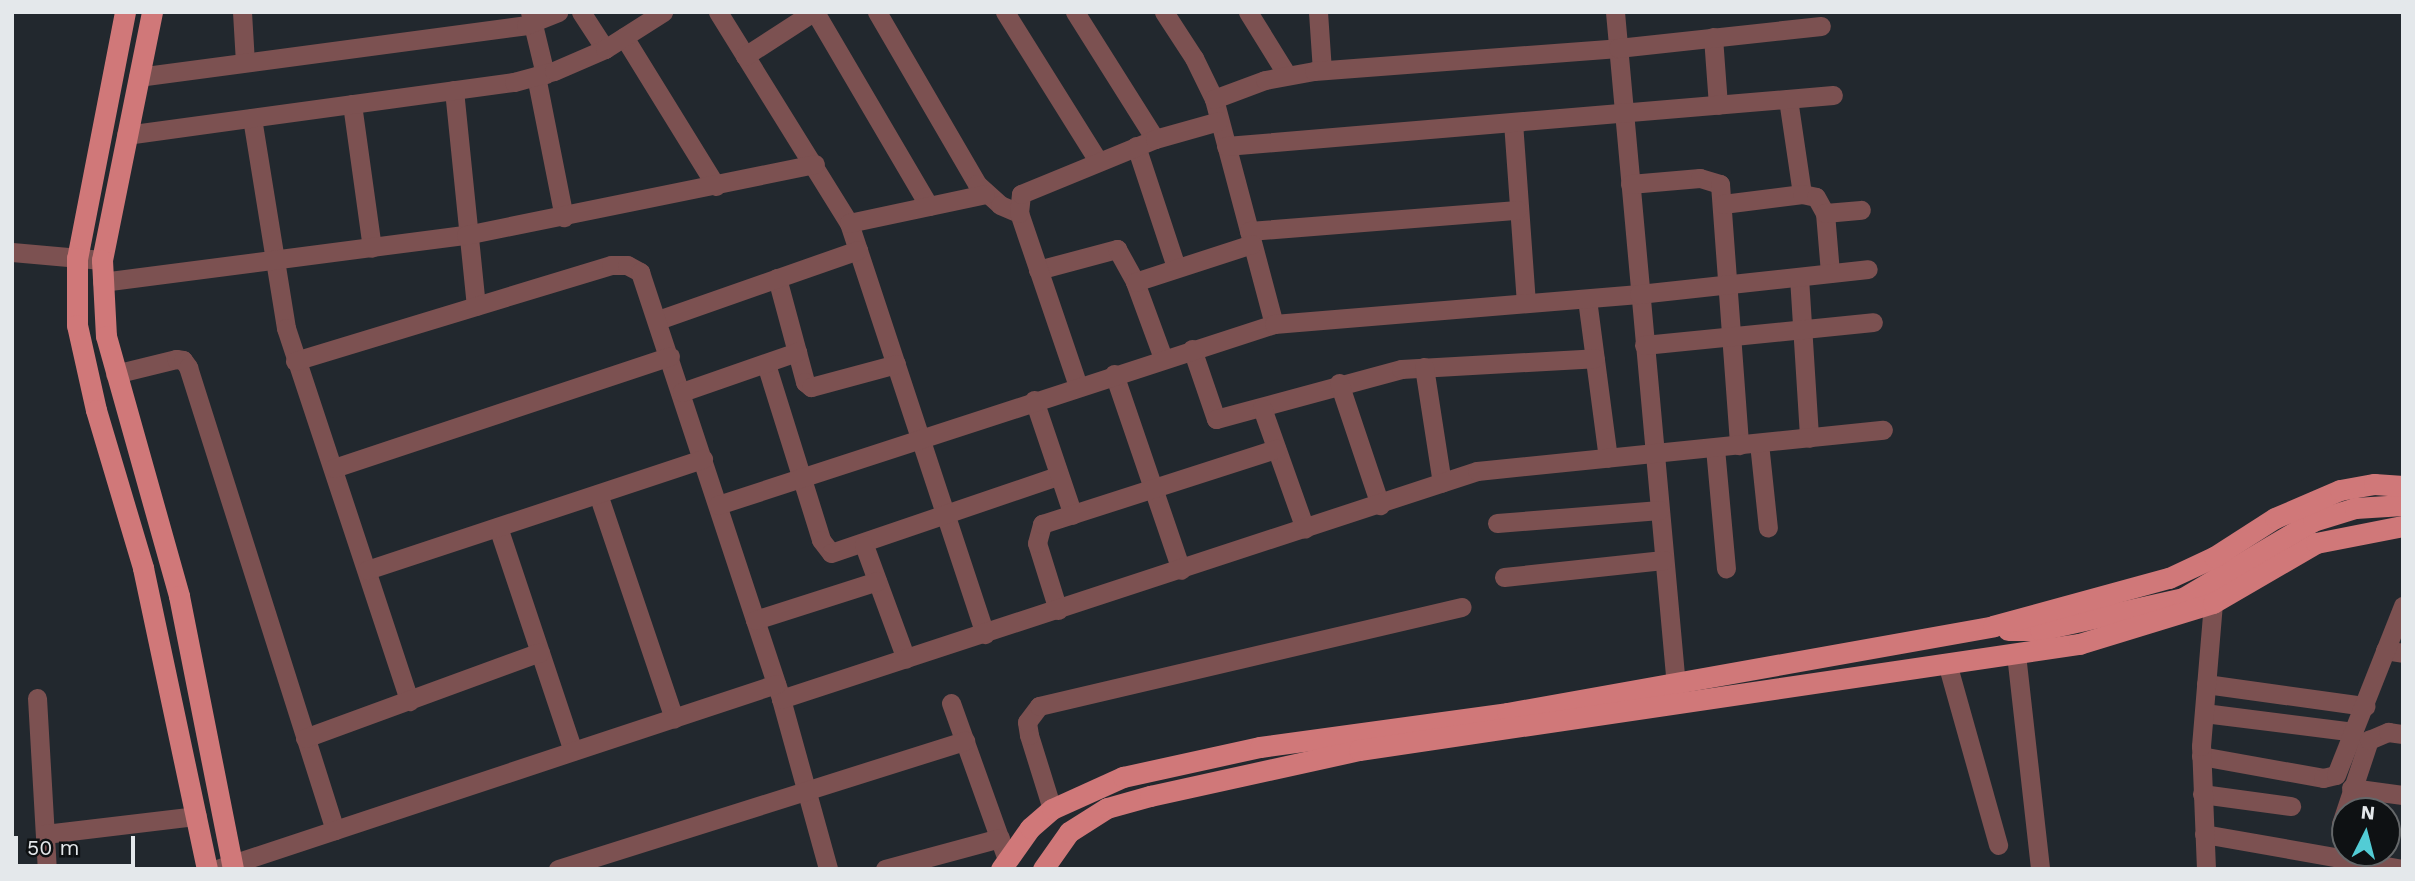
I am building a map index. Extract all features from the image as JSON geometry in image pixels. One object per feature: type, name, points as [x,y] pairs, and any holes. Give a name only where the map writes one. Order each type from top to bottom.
[{"type":"main road","points":[[125,12],[77,258],[81,352],[143,568],[207,869]]},
{"type":"main road","points":[[152,12],[102,260],[106,336],[179,596],[227,867]]},
{"type":"main road","points":[[1004,864],[1052,809],[1123,776],[1259,747],[1507,713],[1675,680],[1969,631],[2169,578],[2214,558],[2275,518],[2340,490],[2374,484],[2403,486]]},
{"type":"main road","points":[[1969,631],[2039,630],[2120,615],[2183,598],[2313,522],[2355,508],[2403,505]]},
{"type":"main road","points":[[1043,869],[1069,832],[1107,808],[1150,796],[1359,750],[2079,644],[2213,603],[2316,542],[2403,526]]},
{"type":"main road","points":[[1973,659],[2039,630]]},
{"type":"street","points":[[242,12],[245,62]]},
{"type":"street","points":[[138,77],[559,12]]},
{"type":"street","points":[[581,12],[605,49]]},
{"type":"street","points":[[126,135],[454,90],[540,75],[605,49],[663,12]]},
{"type":"street","points":[[718,12],[815,164],[849,223],[985,634]]},
{"type":"street","points":[[745,56],[814,12],[929,206]]},
{"type":"street","points":[[877,12],[985,194],[1019,213]]},
{"type":"street","points":[[1005,12],[1098,161]]},
{"type":"street","points":[[1075,12],[1155,139]]},
{"type":"street","points":[[1164,12],[1194,58],[1214,99],[1274,324]]},
{"type":"street","points":[[1248,12],[1287,75]]},
{"type":"street","points":[[1318,12],[1322,70]]},
{"type":"street","points":[[1615,12],[1677,702]]},
{"type":"street","points":[[531,17],[564,217]]},
{"type":"street","points":[[1214,99],[1287,75],[1322,70],[1618,48],[1821,26]]},
{"type":"street","points":[[624,37],[716,186]]},
{"type":"street","points":[[1713,37],[1718,105]]},
{"type":"street","points":[[454,90],[466,235],[476,306]]},
{"type":"street","points":[[1226,146],[1833,95]]},
{"type":"street","points":[[1788,99],[1802,194]]},
{"type":"street","points":[[352,104],[372,248]]},
{"type":"street","points":[[252,118],[274,262],[295,361],[334,468],[409,701]]},
{"type":"street","points":[[1078,386],[1019,213],[1018,201],[1027,189],[1155,139],[1219,121]]},
{"type":"street","points":[[1513,122],[1517,211],[1526,303]]},
{"type":"street","points":[[1136,146],[1176,267]]},
{"type":"street","points":[[102,282],[274,262],[466,235],[815,164]]},
{"type":"street","points":[[1630,184],[1711,179],[1720,184],[1731,337],[1749,444],[1768,528]]},
{"type":"street","points":[[849,223],[985,194]]},
{"type":"street","points":[[1723,204],[1802,194],[1816,197],[1825,213],[1830,273]]},
{"type":"street","points":[[1825,213],[1861,210]]},
{"type":"street","points":[[1135,282],[1250,237],[1517,211]]},
{"type":"street","points":[[1038,270],[1117,249],[1135,282],[1163,359]]},
{"type":"street","points":[[658,320],[858,250]]},
{"type":"street","points":[[12,252],[102,260]]},
{"type":"street","points":[[295,361],[611,265],[627,265],[640,272],[682,392],[778,692],[828,869]]},
{"type":"street","points":[[719,505],[920,436],[1274,324],[1587,299],[1868,269]]},
{"type":"street","points":[[1799,276],[1809,438]]},
{"type":"street","points":[[778,278],[805,382],[811,387],[896,364]]},
{"type":"street","points":[[1587,299],[1608,458]]},
{"type":"street","points":[[1644,345],[1873,322]]},
{"type":"street","points":[[1192,349],[1216,419],[1262,408],[1339,383],[1424,367],[1595,358]]},
{"type":"street","points":[[682,392],[797,352]]},
{"type":"street","points":[[334,468],[670,356]]},
{"type":"street","points":[[115,374],[176,359],[183,360],[188,368],[335,830]]},
{"type":"street","points":[[766,364],[825,548],[837,555],[1057,476]]},
{"type":"street","points":[[1424,367],[1442,483]]},
{"type":"street","points":[[1114,374],[1181,570]]},
{"type":"street","points":[[1339,383],[1380,505]]},
{"type":"street","points":[[1034,400],[1057,476],[1073,515]]},
{"type":"street","points":[[1262,408],[1305,529]]},
{"type":"street","points":[[227,867],[674,718],[906,659],[1477,471],[1883,430]]},
{"type":"street","points":[[1715,448],[1726,569]]},
{"type":"street","points":[[1058,610],[1038,532],[1042,524],[1276,449]]},
{"type":"street","points":[[367,570],[704,459]]},
{"type":"street","points":[[598,494],[674,718]]},
{"type":"street","points":[[1497,523],[1659,510]]},
{"type":"street","points":[[498,527],[573,751]]},
{"type":"street","points":[[864,545],[906,659]]},
{"type":"street","points":[[1504,577],[1663,559]]},
{"type":"street","points":[[755,620],[877,581]]},
{"type":"street","points":[[2206,869],[2201,756],[2213,603]]},
{"type":"street","points":[[2201,756],[2330,778],[2338,771],[2365,706],[2394,652],[2403,606]]},
{"type":"street","points":[[1052,809],[1027,722],[1039,706],[1462,607]]},
{"type":"street","points":[[305,738],[540,652]]},
{"type":"street","points":[[2016,654],[2040,869]]},
{"type":"street","points":[[1947,663],[1998,845]]},
{"type":"street","points":[[2206,684],[2365,706]]},
{"type":"street","points":[[37,698],[47,869]]},
{"type":"street","points":[[951,703],[1000,838],[1004,864]]},
{"type":"street","points":[[2204,713],[2354,732]]},
{"type":"street","points":[[2348,797],[2369,740],[2388,732],[2403,734]]},
{"type":"street","points":[[558,869],[806,794],[965,741]]},
{"type":"street","points":[[2351,788],[2403,795]]},
{"type":"street","points":[[2202,794],[2291,806]]},
{"type":"street","points":[[45,834],[197,816]]},
{"type":"street","points":[[2204,834],[2297,861],[2403,869]]},
{"type":"street","points":[[885,869],[1000,838]]}]
